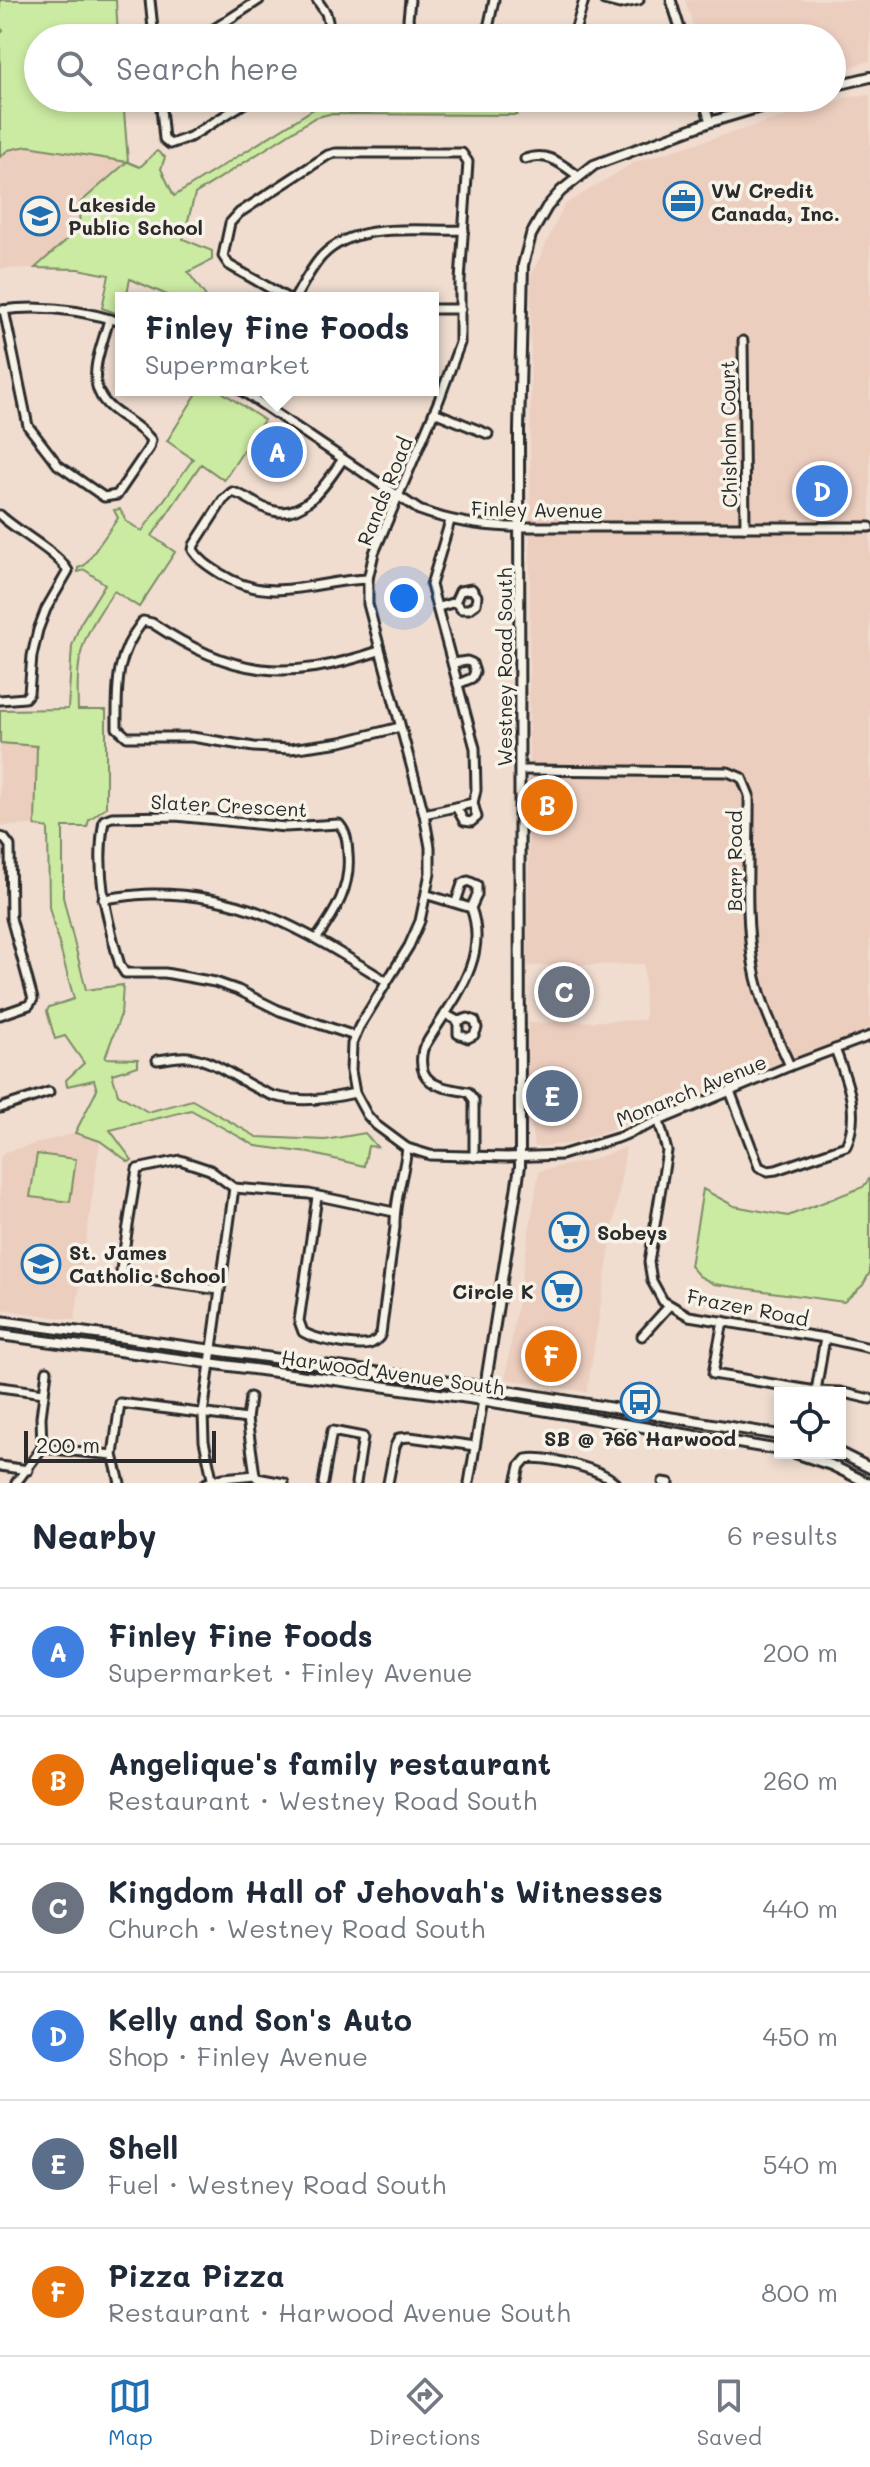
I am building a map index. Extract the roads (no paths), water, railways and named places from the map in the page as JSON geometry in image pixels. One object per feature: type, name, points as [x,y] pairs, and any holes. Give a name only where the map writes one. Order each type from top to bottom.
[{"type":"main road","points":[[846,83],[870,77]]},
{"type":"main road","name":"Westney Road South","points":[[483,1400],[516,1201],[520,1156],[519,399],[523,265],[531,235],[547,207],[578,176],[620,153],[743,112]]},
{"type":"main road","name":"Harwood Avenue South","points":[[0,1321],[486,1387],[774,1434]]},
{"type":"main road","name":"Harwood Avenue South","points":[[0,1335],[483,1400],[774,1449]]},
{"type":"main road","points":[[846,1456],[870,1468]]},
{"type":"main road","points":[[813,1459],[868,1483]]},
{"type":"street","points":[[150,0],[153,24]]},
{"type":"street","points":[[222,24],[259,0]]},
{"type":"street","points":[[317,0],[326,13],[329,24]]},
{"type":"street","points":[[410,0],[410,24]]},
{"type":"street","points":[[489,24],[494,0]]},
{"type":"street","points":[[577,24],[584,0]]},
{"type":"street","points":[[604,0],[620,4],[639,0]]},
{"type":"street","points":[[671,0],[679,24]]},
{"type":"street","points":[[161,112],[164,139],[170,144],[190,137],[230,112]]},
{"type":"street","points":[[707,112],[710,122]]},
{"type":"street","name":"Rands Road","points":[[276,292],[229,265],[223,256],[230,223],[239,213],[328,155],[462,153],[468,162],[460,343],[374,553],[368,579],[368,604],[379,651],[424,814],[430,847],[428,895],[409,946],[355,1036],[351,1071],[355,1093]]},
{"type":"street","points":[[525,159],[536,155],[549,156],[578,176]]},
{"type":"street","points":[[299,292],[322,256],[348,238],[375,230],[464,230]]},
{"type":"street","points":[[109,319],[94,371],[97,386],[105,405],[145,432],[151,440],[149,448],[117,495],[111,498],[104,497],[58,465],[28,426],[2,310],[52,308],[109,319],[115,320]]},
{"type":"street","points":[[439,309],[461,309]]},
{"type":"street","name":"Chisholm Court","points":[[743,341],[745,527]]},
{"type":"street","name":"Finley Avenue","points":[[250,396],[419,510],[450,521],[477,526],[520,527],[870,527]]},
{"type":"street","points":[[434,412],[488,434]]},
{"type":"street","points":[[343,459],[311,500],[287,513],[267,509],[232,492],[223,500],[193,550],[198,559],[251,588],[289,591],[349,579],[368,579]]},
{"type":"street","points":[[0,515],[62,562],[68,571],[38,630],[29,693],[25,698],[0,700]]},
{"type":"street","points":[[450,521],[431,585],[475,748],[476,790],[473,803],[477,817],[471,822],[464,821],[456,807]]},
{"type":"street","points":[[439,607],[455,602]]},
{"type":"street","points":[[379,651],[304,670],[258,669],[206,655],[152,623],[143,621],[129,638],[118,669],[117,728],[127,737],[192,737],[290,749],[341,742],[400,727]]},
{"type":"street","points":[[453,663],[472,663],[475,672],[472,678],[458,684]]},
{"type":"street","name":"Barr Road","points":[[520,770],[728,772],[742,778],[749,795],[750,944],[754,969],[767,1013],[790,1066]]},
{"type":"street","points":[[424,814],[473,803]]},
{"type":"street","name":"Slater Crescent","points":[[317,938],[341,898],[349,873],[346,832],[339,824],[285,827],[176,816],[112,817],[104,820],[103,899],[120,965],[125,973],[165,973],[215,982],[280,1011],[355,1036]]},
{"type":"street","points":[[0,837],[10,846],[11,918],[33,999],[29,1005],[0,1015]]},
{"type":"street","points":[[456,902],[462,884],[468,881],[477,885],[477,895],[471,908],[476,921],[475,958],[423,1049],[423,1066],[430,1082],[438,1087],[468,1092],[474,1100],[474,1157]]},
{"type":"street","points":[[103,899],[150,894],[218,900],[260,912],[317,938],[386,981]]},
{"type":"street","points":[[428,895],[471,908]]},
{"type":"street","points":[[445,1014],[458,1021]]},
{"type":"street","name":"Monarch Avenue","points":[[520,1156],[564,1154],[620,1137],[870,1036]]},
{"type":"street","points":[[730,1091],[759,1167],[776,1170],[846,1146],[851,1133],[853,1098],[835,1049]]},
{"type":"street","points":[[157,1060],[189,1057],[208,1063],[260,1090],[295,1100],[315,1101],[355,1093],[376,1125],[407,1148],[430,1155],[520,1156]]},
{"type":"street","points":[[0,1108],[49,1092]]},
{"type":"street","name":"Frazer Road","points":[[659,1121],[667,1151],[649,1262],[654,1287],[669,1306],[689,1316],[870,1348]]},
{"type":"street","points":[[317,1197],[299,1321],[303,1332],[313,1338],[365,1345],[375,1342],[381,1334],[395,1227],[394,1212],[407,1148]]},
{"type":"street","points":[[219,1290],[127,1277],[121,1270],[137,1169],[180,1160],[210,1170],[234,1188],[295,1192],[394,1212]]},
{"type":"street","points":[[234,1188],[203,1414],[204,1441],[211,1482],[255,1475]]},
{"type":"street","points":[[642,1336],[669,1306]]},
{"type":"street","points":[[723,1321],[713,1374],[792,1387]]},
{"type":"street","points":[[817,1387],[825,1338]]},
{"type":"street","points":[[16,1483],[42,1448],[47,1371]]},
{"type":"street","points":[[0,1387],[44,1393]]},
{"type":"street","points":[[846,1393],[869,1395]]},
{"type":"street","points":[[250,1397],[247,1419],[255,1475],[284,1483]]},
{"type":"street","points":[[469,1483],[483,1400]]},
{"type":"street","points":[[120,1483],[113,1455],[120,1403],[247,1419]]},
{"type":"street","points":[[323,1483],[332,1431],[363,1437],[356,1483]]},
{"type":"street","points":[[388,1483],[399,1438],[475,1446]]},
{"type":"street","points":[[42,1448],[113,1455]]},
{"type":"street","points":[[516,1483],[520,1466],[526,1459],[534,1457],[601,1471],[615,1483]]},
{"type":"street","points":[[0,1466],[28,1470]]},
{"type":"place","name":"VW Credit Canada, Inc.","points":[[683,201]]},
{"type":"place","name":"Lakeside Public School","points":[[40,216]]},
{"type":"place","name":"Finley Fine Foods","points":[[277,452]]},
{"type":"place","name":"Kelly and Son's Auto","points":[[822,491]]},
{"type":"place","name":"Angelique's family restaurant","points":[[547,805]]},
{"type":"place","name":"Kingdom Hall of Jehovah's Witnesses","points":[[564,992]]},
{"type":"place","name":"Shell","points":[[552,1096]]},
{"type":"place","name":"Sobeys","points":[[569,1232]]},
{"type":"place","name":"St. James Catholic School","points":[[41,1264]]},
{"type":"place","name":"Circle K","points":[[562,1291]]},
{"type":"place","name":"Pizza Pizza","points":[[551,1356]]},
{"type":"place","name":"SB @ 766 Harwood","points":[[640,1402]]}]
